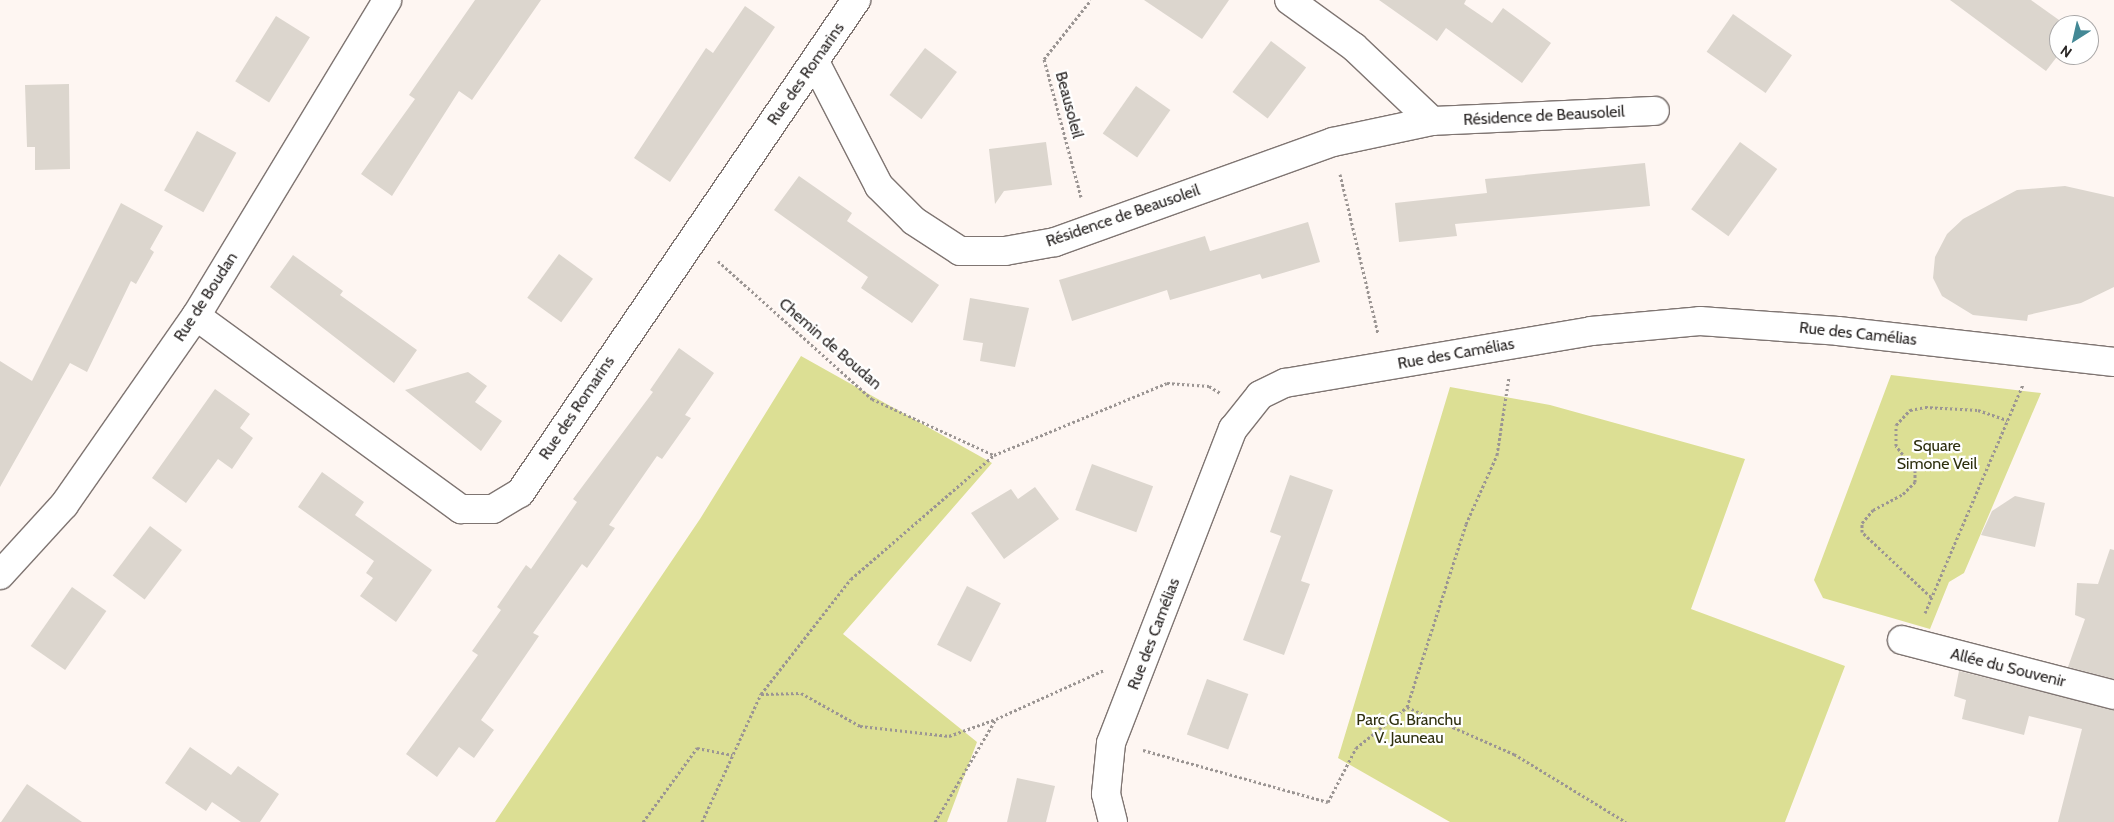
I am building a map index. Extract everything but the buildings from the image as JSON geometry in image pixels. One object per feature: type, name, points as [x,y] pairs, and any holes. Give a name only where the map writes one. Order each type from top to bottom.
[{"type":"street","name":"Rue des Romarins","points":[[196,316],[461,509],[493,509],[520,493],[856,0]]},
{"type":"street","points":[[1289,0],[1354,47],[1432,121]]},
{"type":"street","name":"Rue de Boudan","points":[[0,575],[64,504],[196,316],[378,3]]},
{"type":"street","name":"Résidence de Beausoleil","points":[[815,62],[879,186],[914,221],[960,252],[1005,251],[1055,242],[1334,142],[1432,121],[1655,111]]},
{"type":"street","name":"Rue des Camélias","points":[[1112,822],[1106,794],[1111,743],[1138,678],[1233,429],[1245,408],[1260,395],[1285,383],[1514,344],[1700,321],[2114,362]]},
{"type":"street","name":"Allée du Souvenir","points":[[1907,642],[2114,695]]},
{"type":"path","name":"Beausoleil","points":[[1089,230],[1044,59],[1091,0]]},
{"type":"path","points":[[1334,142],[1386,366]]},
{"type":"path","name":"Chemin de Boudan","points":[[694,237],[872,400],[994,455]]},
{"type":"path","points":[[1111,743],[1328,802],[1356,748],[1407,707],[1466,524],[1497,455],[1514,344]]},
{"type":"path","points":[[1907,642],[1931,597],[2036,354]]},
{"type":"path","points":[[702,822],[761,694],[851,579],[994,455],[1167,383],[1209,386],[1245,408]]},
{"type":"path","points":[[1931,597],[1862,532],[1862,523],[1872,510],[1903,494],[1915,482],[1915,470],[1896,446],[1896,425],[1910,410],[1925,407],[1978,410],[2007,420]]},
{"type":"path","points":[[761,694],[801,693],[860,726],[949,736],[996,719],[1100,669],[1138,678]]},
{"type":"path","points":[[1407,707],[1514,754],[1626,822]]},
{"type":"path","points":[[935,822],[996,719]]},
{"type":"path","points":[[643,822],[697,748],[732,755]]},
{"type":"green space","points":[[801,356],[992,463],[843,634],[977,742],[947,822],[495,822],[700,519]]},
{"type":"green space","name":"Square Simone Veil","points":[[1891,375],[2041,393],[1964,573],[1949,582],[1930,629],[1823,598],[1814,580]]},
{"type":"green space","name":"Parc G. Branchu V. Jauneau","points":[[1450,387],[1550,405],[1745,459],[1691,609],[1845,666],[1785,822],[1450,822],[1338,758]]}]
